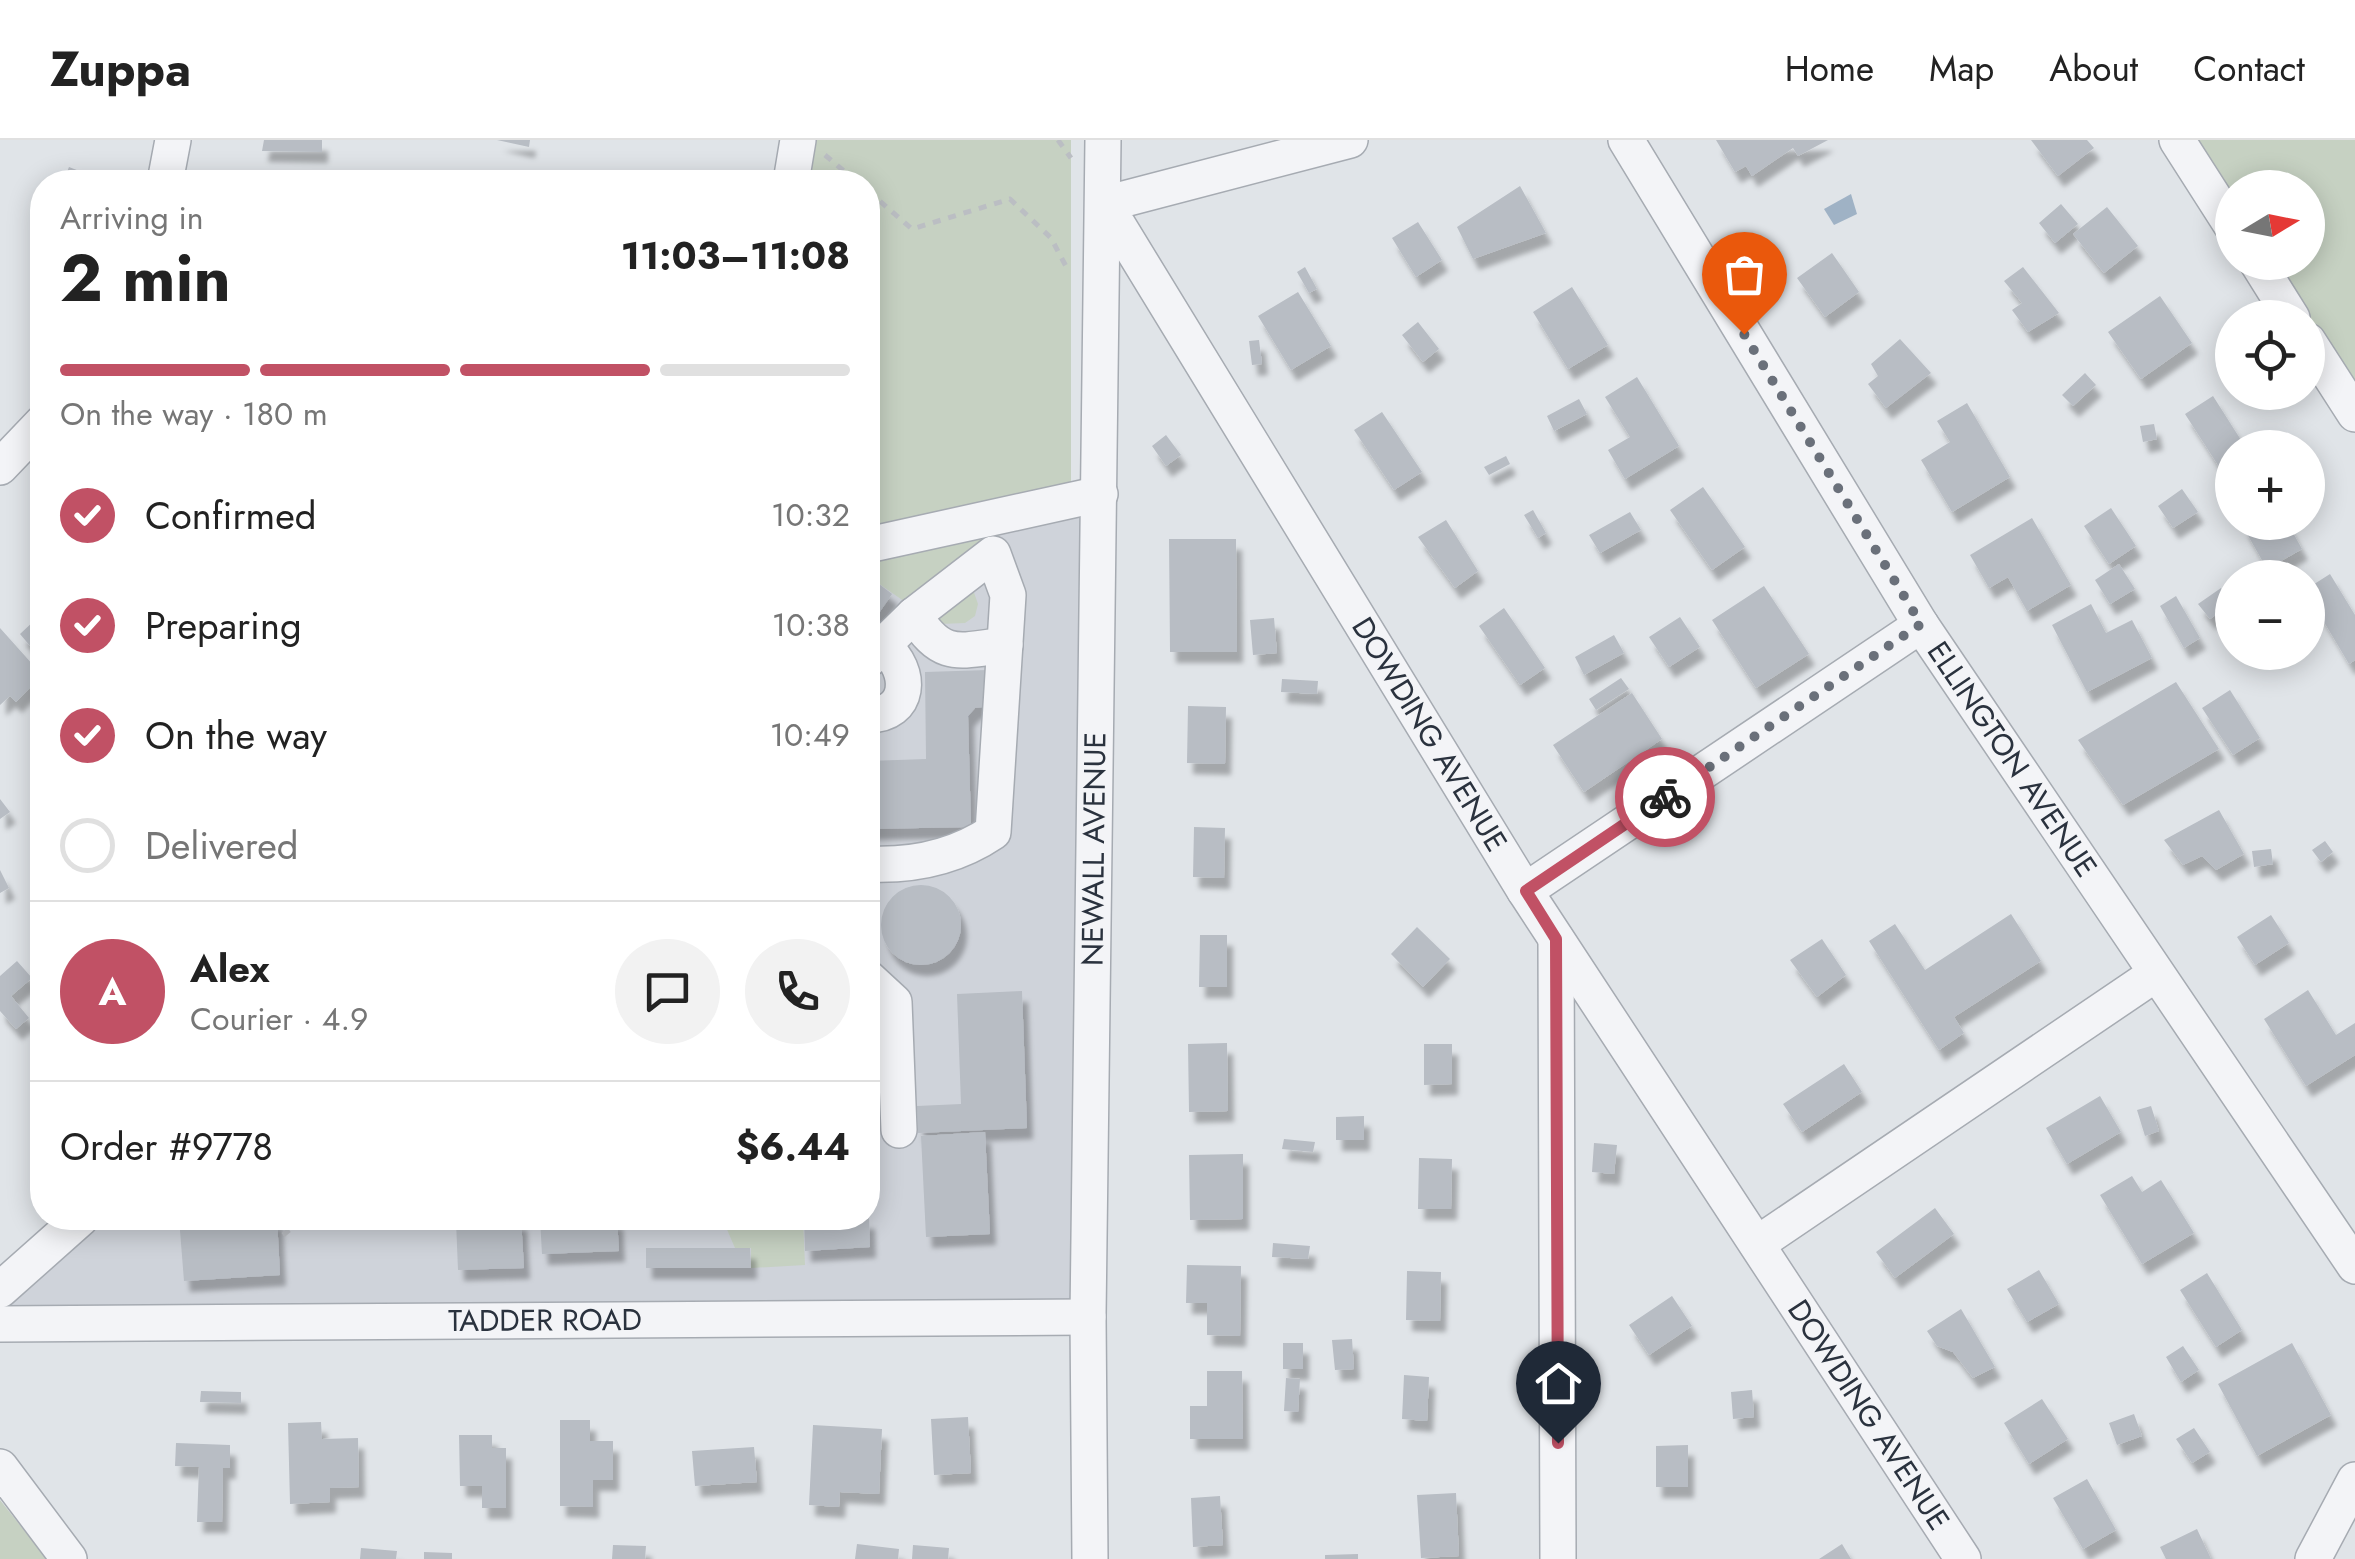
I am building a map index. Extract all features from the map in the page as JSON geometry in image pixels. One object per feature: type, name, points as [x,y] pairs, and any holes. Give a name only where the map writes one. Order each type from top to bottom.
[{"type":"street","points":[[167,170],[173,140]]},
{"type":"street","name":"NEWALL AVENUE","points":[[1090,1559],[1088,1316],[1103,140]]},
{"type":"street","points":[[1105,204],[1350,140]]},
{"type":"street","name":"ELLINGTON AVENUE","points":[[1626,140],[1921,624],[2154,976],[2355,1266]]},
{"type":"street","points":[[2177,140],[2215,199]]},
{"type":"street","points":[[797,170],[809,145]]},
{"type":"street","name":"DOWDING AVENUE","points":[[1105,204],[1556,939],[1963,1559]]},
{"type":"street","points":[[2325,367],[2355,414]]},
{"type":"street","points":[[0,467],[30,436]]},
{"type":"street","points":[[880,541],[1100,494]]},
{"type":"street","points":[[880,649],[914,616],[993,554],[1008,595],[993,832],[966,851],[880,864]]},
{"type":"street","points":[[914,616],[938,647],[956,652],[1005,645]]},
{"type":"street","points":[[1526,891],[1921,624]]},
{"type":"street","points":[[880,654],[899,659],[905,689],[896,708],[880,714]]},
{"type":"street","points":[[1556,939],[1558,1559]]},
{"type":"street","points":[[1757,1244],[2154,976]]},
{"type":"street","points":[[880,989],[894,1002],[899,1130]]},
{"type":"street","points":[[0,1290],[68,1230]]},
{"type":"street","name":"TADDER ROAD","points":[[0,1324],[1088,1316]]},
{"type":"street","points":[[0,1467],[69,1559]]},
{"type":"street","points":[[2313,1559],[2355,1480]]},
{"type":"path","points":[[809,145],[841,170]]},
{"type":"path","points":[[880,201],[912,229],[1010,199],[1051,238],[1077,288]]},
{"type":"path","points":[[282,1235],[288,1230]]},
{"type":"shaded area","points":[[1096,499],[1082,1310],[0,1317],[0,1299],[78,1230],[880,1230],[880,545]]},
{"type":"green space","points":[[802,140],[1071,140],[1071,489],[880,532],[880,170],[797,170]]},
{"type":"green space","points":[[2195,140],[2355,140],[2355,393],[2325,346],[2325,300],[2296,300],[2283,280],[2325,280],[2325,170],[2215,172]]},
{"type":"green space","points":[[999,532],[1000,542],[908,604],[880,584],[880,559]]},
{"type":"green space","points":[[971,584],[978,604],[975,616],[965,623],[940,624],[932,614]]},
{"type":"green space","points":[[727,1230],[804,1230],[805,1265],[751,1268],[751,1248],[735,1248]]},
{"type":"green space","points":[[0,1500],[47,1559],[0,1559]]},
{"type":"water","points":[[1851,194],[1857,214],[1834,225],[1824,209]]},
{"type":"building","points":[[264,140],[322,140],[322,152],[262,151]]},
{"type":"building","points":[[497,140],[530,140],[529,147]]},
{"type":"building","points":[[1716,140],[1828,140],[1798,156],[1793,148],[1752,176],[1746,166],[1735,172]]},
{"type":"building","points":[[2031,140],[2087,140],[2094,148],[2058,176]]},
{"type":"building","points":[[1520,186],[1546,233],[1473,259],[1457,227]]},
{"type":"building","points":[[2061,204],[2078,224],[2055,243],[2039,223]]},
{"type":"building","points":[[2107,207],[2138,246],[2104,273],[2073,234]]},
{"type":"building","points":[[1418,222],[1442,260],[1416,277],[1392,238]]},
{"type":"building","points":[[1832,253],[1859,292],[1825,317],[1797,278]]},
{"type":"building","points":[[1305,267],[1317,289],[1309,293],[1297,272]]},
{"type":"building","points":[[2023,267],[2059,313],[2028,332],[2012,310],[2022,303],[2004,281]]},
{"type":"building","points":[[1572,287],[1608,345],[1568,369],[1533,312]]},
{"type":"building","points":[[1298,292],[1331,346],[1291,370],[1258,316]]},
{"type":"building","points":[[2160,296],[2192,343],[2141,379],[2108,332]]},
{"type":"building","points":[[1418,322],[1439,349],[1423,362],[1402,335]]},
{"type":"building","points":[[1900,339],[1931,373],[1886,408],[1868,384],[1878,376],[1871,364]]},
{"type":"building","points":[[1259,340],[1262,364],[1252,365],[1249,341]]},
{"type":"building","points":[[2085,373],[2096,385],[2073,406],[2062,395]]},
{"type":"building","points":[[1637,377],[1679,446],[1625,479],[1608,450],[1630,437],[1605,397]]},
{"type":"building","points":[[2213,396],[2215,410],[2222,410],[2235,430],[2215,430],[2215,460],[2185,414]]},
{"type":"building","points":[[1579,399],[1587,414],[1554,431],[1547,416]]},
{"type":"building","points":[[1967,403],[2010,477],[1952,512],[1921,460],[1950,442],[1937,421]]},
{"type":"building","points":[[1382,412],[1422,472],[1394,490],[1354,430]]},
{"type":"building","points":[[2154,424],[2157,439],[2143,442],[2140,426]]},
{"type":"building","points":[[1166,435],[1181,455],[1166,466],[1152,446]]},
{"type":"building","points":[[1506,456],[1510,464],[1489,475],[1484,467]]},
{"type":"building","points":[[1703,487],[1745,547],[1712,570],[1670,510]]},
{"type":"building","points":[[2182,489],[2198,512],[2173,528],[2158,506]]},
{"type":"building","points":[[2111,508],[2136,546],[2109,564],[2084,526]]},
{"type":"building","points":[[1533,510],[1546,533],[1538,538],[1524,515]]},
{"type":"building","points":[[1630,512],[1641,530],[1600,553],[1589,535]]},
{"type":"building","points":[[2032,518],[2071,585],[2027,611],[2008,577],[1989,588],[1970,555]]},
{"type":"building","points":[[1446,520],[1478,571],[1455,588],[1418,537]]},
{"type":"building","points":[[1169,539],[1236,539],[1237,652],[1170,652]]},
{"type":"building","points":[[2251,540],[2297,540],[2302,549],[2283,560],[2262,560]]},
{"type":"building","points":[[2119,564],[2135,589],[2110,604],[2095,580]]},
{"type":"building","points":[[2330,574],[2355,615],[2355,660],[2349,664],[2325,624],[2325,577]]},
{"type":"building","points":[[880,585],[892,594],[880,612]]},
{"type":"building","points":[[1764,586],[1809,654],[1756,688],[1712,620]]},
{"type":"building","points":[[2215,592],[2215,615],[2210,619],[2198,604]]},
{"type":"building","points":[[2176,596],[2200,638],[2184,648],[2160,606]]},
{"type":"building","points":[[2091,604],[2106,633],[2132,620],[2152,658],[2087,692],[2052,625]]},
{"type":"building","points":[[1504,608],[1545,668],[1520,685],[1479,626]]},
{"type":"building","points":[[1680,617],[1700,647],[1669,667],[1649,637]]},
{"type":"building","points":[[1274,618],[1277,653],[1253,655],[1250,620]]},
{"type":"building","points":[[30,625],[30,646],[20,634]]},
{"type":"building","points":[[0,628],[30,662],[30,687],[16,702],[10,696],[0,705]]},
{"type":"building","points":[[1614,635],[1624,653],[1584,675],[1575,657]]},
{"type":"building","points":[[988,670],[991,706],[975,708],[968,716],[971,827],[880,829],[880,761],[926,759],[925,672]]},
{"type":"building","points":[[1621,678],[1629,689],[1596,710],[1589,699]]},
{"type":"building","points":[[1282,679],[1318,681],[1317,694],[1281,692]]},
{"type":"building","points":[[2176,682],[2219,749],[2123,805],[2078,740]]},
{"type":"building","points":[[2230,690],[2260,738],[2233,755],[2202,708]]},
{"type":"building","points":[[1632,693],[1662,739],[1584,792],[1553,745]]},
{"type":"building","points":[[1188,706],[1226,707],[1225,764],[1187,763]]},
{"type":"building","points":[[0,799],[10,812],[0,819]]},
{"type":"building","points":[[2219,810],[2244,854],[2216,870],[2202,856],[2183,865],[2164,840]]},
{"type":"building","points":[[1194,827],[1225,828],[1224,878],[1193,877]]},
{"type":"building","points":[[2325,841],[2333,852],[2321,862],[2312,850]]},
{"type":"building","points":[[2271,849],[2273,864],[2254,867],[2252,851]]},
{"type":"building","points":[[0,870],[9,888],[0,893]]},
{"type":"building","points":[[921,885],[936,888],[949,897],[958,910],[958,940],[949,953],[936,962],[921,965],[906,962],[893,953],[884,940],[881,925],[884,910],[893,897],[906,888]]},
{"type":"building","points":[[2011,914],[2041,961],[1954,1017],[1964,1033],[1939,1050],[1869,941],[1895,924],[1925,970]]},
{"type":"building","points":[[2271,915],[2289,943],[2255,965],[2237,937]]},
{"type":"building","points":[[1417,927],[1450,959],[1423,987],[1391,954]]},
{"type":"building","points":[[1200,935],[1227,935],[1227,987],[1199,987]]},
{"type":"building","points":[[1822,939],[1846,975],[1817,997],[1790,960]]},
{"type":"building","points":[[17,961],[30,976],[11,996],[29,1018],[16,1029],[0,1011],[0,976]]},
{"type":"building","points":[[2308,990],[2336,1035],[2355,1023],[2355,1055],[2306,1086],[2264,1019]]},
{"type":"building","points":[[1022,991],[1027,1128],[918,1133],[917,1106],[961,1104],[957,994]]},
{"type":"building","points":[[1227,1043],[1228,1111],[1189,1112],[1188,1044]]},
{"type":"building","points":[[1424,1044],[1452,1044],[1452,1084],[1424,1085]]},
{"type":"building","points":[[1844,1064],[1862,1092],[1802,1132],[1783,1104]]},
{"type":"building","points":[[2100,1096],[2121,1132],[2067,1164],[2046,1128]]},
{"type":"building","points":[[2151,1106],[2159,1131],[2145,1136],[2137,1110]]},
{"type":"building","points":[[1364,1116],[1364,1140],[1336,1140],[1336,1117]]},
{"type":"building","points":[[985,1132],[990,1234],[926,1237],[921,1136]]},
{"type":"building","points":[[1284,1139],[1315,1142],[1313,1152],[1282,1149]]},
{"type":"building","points":[[1594,1143],[1617,1145],[1614,1174],[1592,1172]]},
{"type":"building","points":[[1243,1154],[1243,1219],[1190,1220],[1189,1155]]},
{"type":"building","points":[[1419,1158],[1452,1159],[1451,1209],[1418,1209]]},
{"type":"building","points":[[2132,1176],[2142,1192],[2161,1180],[2194,1233],[2142,1264],[2100,1195]]},
{"type":"building","points":[[1935,1208],[1954,1234],[1895,1278],[1876,1252]]},
{"type":"building","points":[[180,1230],[278,1230],[280,1275],[184,1281]]},
{"type":"building","points":[[456,1230],[522,1230],[524,1268],[458,1270]]},
{"type":"building","points":[[541,1230],[618,1230],[619,1251],[542,1254]]},
{"type":"building","points":[[804,1230],[869,1230],[870,1247],[805,1251]]},
{"type":"building","points":[[1273,1243],[1310,1246],[1308,1259],[1272,1257]]},
{"type":"building","points":[[646,1248],[750,1248],[751,1268],[646,1268]]},
{"type":"building","points":[[1187,1265],[1241,1266],[1240,1336],[1207,1335],[1207,1303],[1186,1303]]},
{"type":"building","points":[[2039,1270],[2059,1304],[2027,1322],[2007,1289]]},
{"type":"building","points":[[1407,1271],[1441,1272],[1440,1321],[1406,1320]]},
{"type":"building","points":[[2207,1273],[2242,1330],[2216,1347],[2180,1290]]},
{"type":"building","points":[[1672,1296],[1692,1326],[1649,1355],[1629,1325]]},
{"type":"building","points":[[1961,1309],[1995,1367],[1973,1378],[1953,1352],[1937,1346],[1927,1331]]},
{"type":"building","points":[[1352,1339],[1354,1369],[1335,1370],[1332,1340]]},
{"type":"building","points":[[1283,1343],[1303,1343],[1303,1369],[1283,1369]]},
{"type":"building","points":[[2292,1343],[2331,1415],[2257,1456],[2218,1384]]},
{"type":"building","points":[[2183,1346],[2199,1370],[2181,1382],[2166,1357]]},
{"type":"building","points":[[1207,1371],[1242,1371],[1243,1439],[1190,1439],[1190,1406],[1207,1406]]},
{"type":"building","points":[[1404,1375],[1429,1377],[1427,1421],[1402,1419]]},
{"type":"building","points":[[1286,1378],[1300,1379],[1298,1412],[1284,1411]]},
{"type":"building","points":[[1752,1390],[1754,1417],[1733,1419],[1731,1392]]},
{"type":"building","points":[[201,1391],[241,1392],[241,1403],[200,1402]]},
{"type":"building","points":[[2042,1399],[2068,1439],[2029,1464],[2004,1423]]},
{"type":"building","points":[[2134,1414],[2142,1436],[2117,1445],[2109,1423]]},
{"type":"building","points":[[968,1417],[971,1473],[934,1475],[931,1419]]},
{"type":"building","points":[[560,1420],[590,1420],[590,1441],[613,1441],[613,1480],[593,1480],[593,1507],[560,1506]]},
{"type":"building","points":[[321,1422],[322,1439],[358,1438],[359,1487],[330,1488],[330,1502],[290,1504],[288,1423]]},
{"type":"building","points":[[813,1425],[882,1429],[879,1494],[840,1492],[839,1507],[809,1505]]},
{"type":"building","points":[[2194,1428],[2210,1452],[2192,1463],[2176,1439]]},
{"type":"building","points":[[459,1435],[492,1435],[492,1448],[506,1448],[506,1508],[482,1508],[482,1486],[460,1486]]},
{"type":"building","points":[[176,1443],[230,1445],[230,1468],[223,1468],[222,1522],[197,1522],[199,1467],[175,1466]]},
{"type":"building","points":[[1688,1445],[1688,1487],[1656,1487],[1656,1446]]},
{"type":"building","points":[[754,1447],[757,1482],[695,1486],[692,1451]]},
{"type":"building","points":[[2087,1479],[2116,1530],[2083,1549],[2053,1498]]},
{"type":"building","points":[[1456,1493],[1459,1556],[1421,1558],[1417,1495]]},
{"type":"building","points":[[1220,1496],[1223,1545],[1193,1547],[1191,1498]]},
{"type":"building","points":[[2197,1529],[2211,1559],[2166,1559],[2160,1547]]},
{"type":"building","points":[[857,1544],[899,1549],[898,1559],[855,1559]]},
{"type":"building","points":[[1842,1544],[1851,1559],[1819,1559]]},
{"type":"building","points":[[613,1545],[646,1546],[645,1559],[612,1559]]},
{"type":"building","points":[[913,1545],[949,1548],[948,1559],[912,1559]]},
{"type":"building","points":[[361,1548],[397,1551],[396,1559],[360,1559]]},
{"type":"building","points":[[424,1552],[452,1553],[452,1559],[424,1559]]},
{"type":"building","points":[[1358,1554],[1358,1559],[1325,1559],[1325,1555]]},
{"type":"way so far","points":[[1665,797],[1921,624],[1744,334]]},
{"type":"route","points":[[1558,1443],[1556,939],[1526,891],[1665,797]]}]
